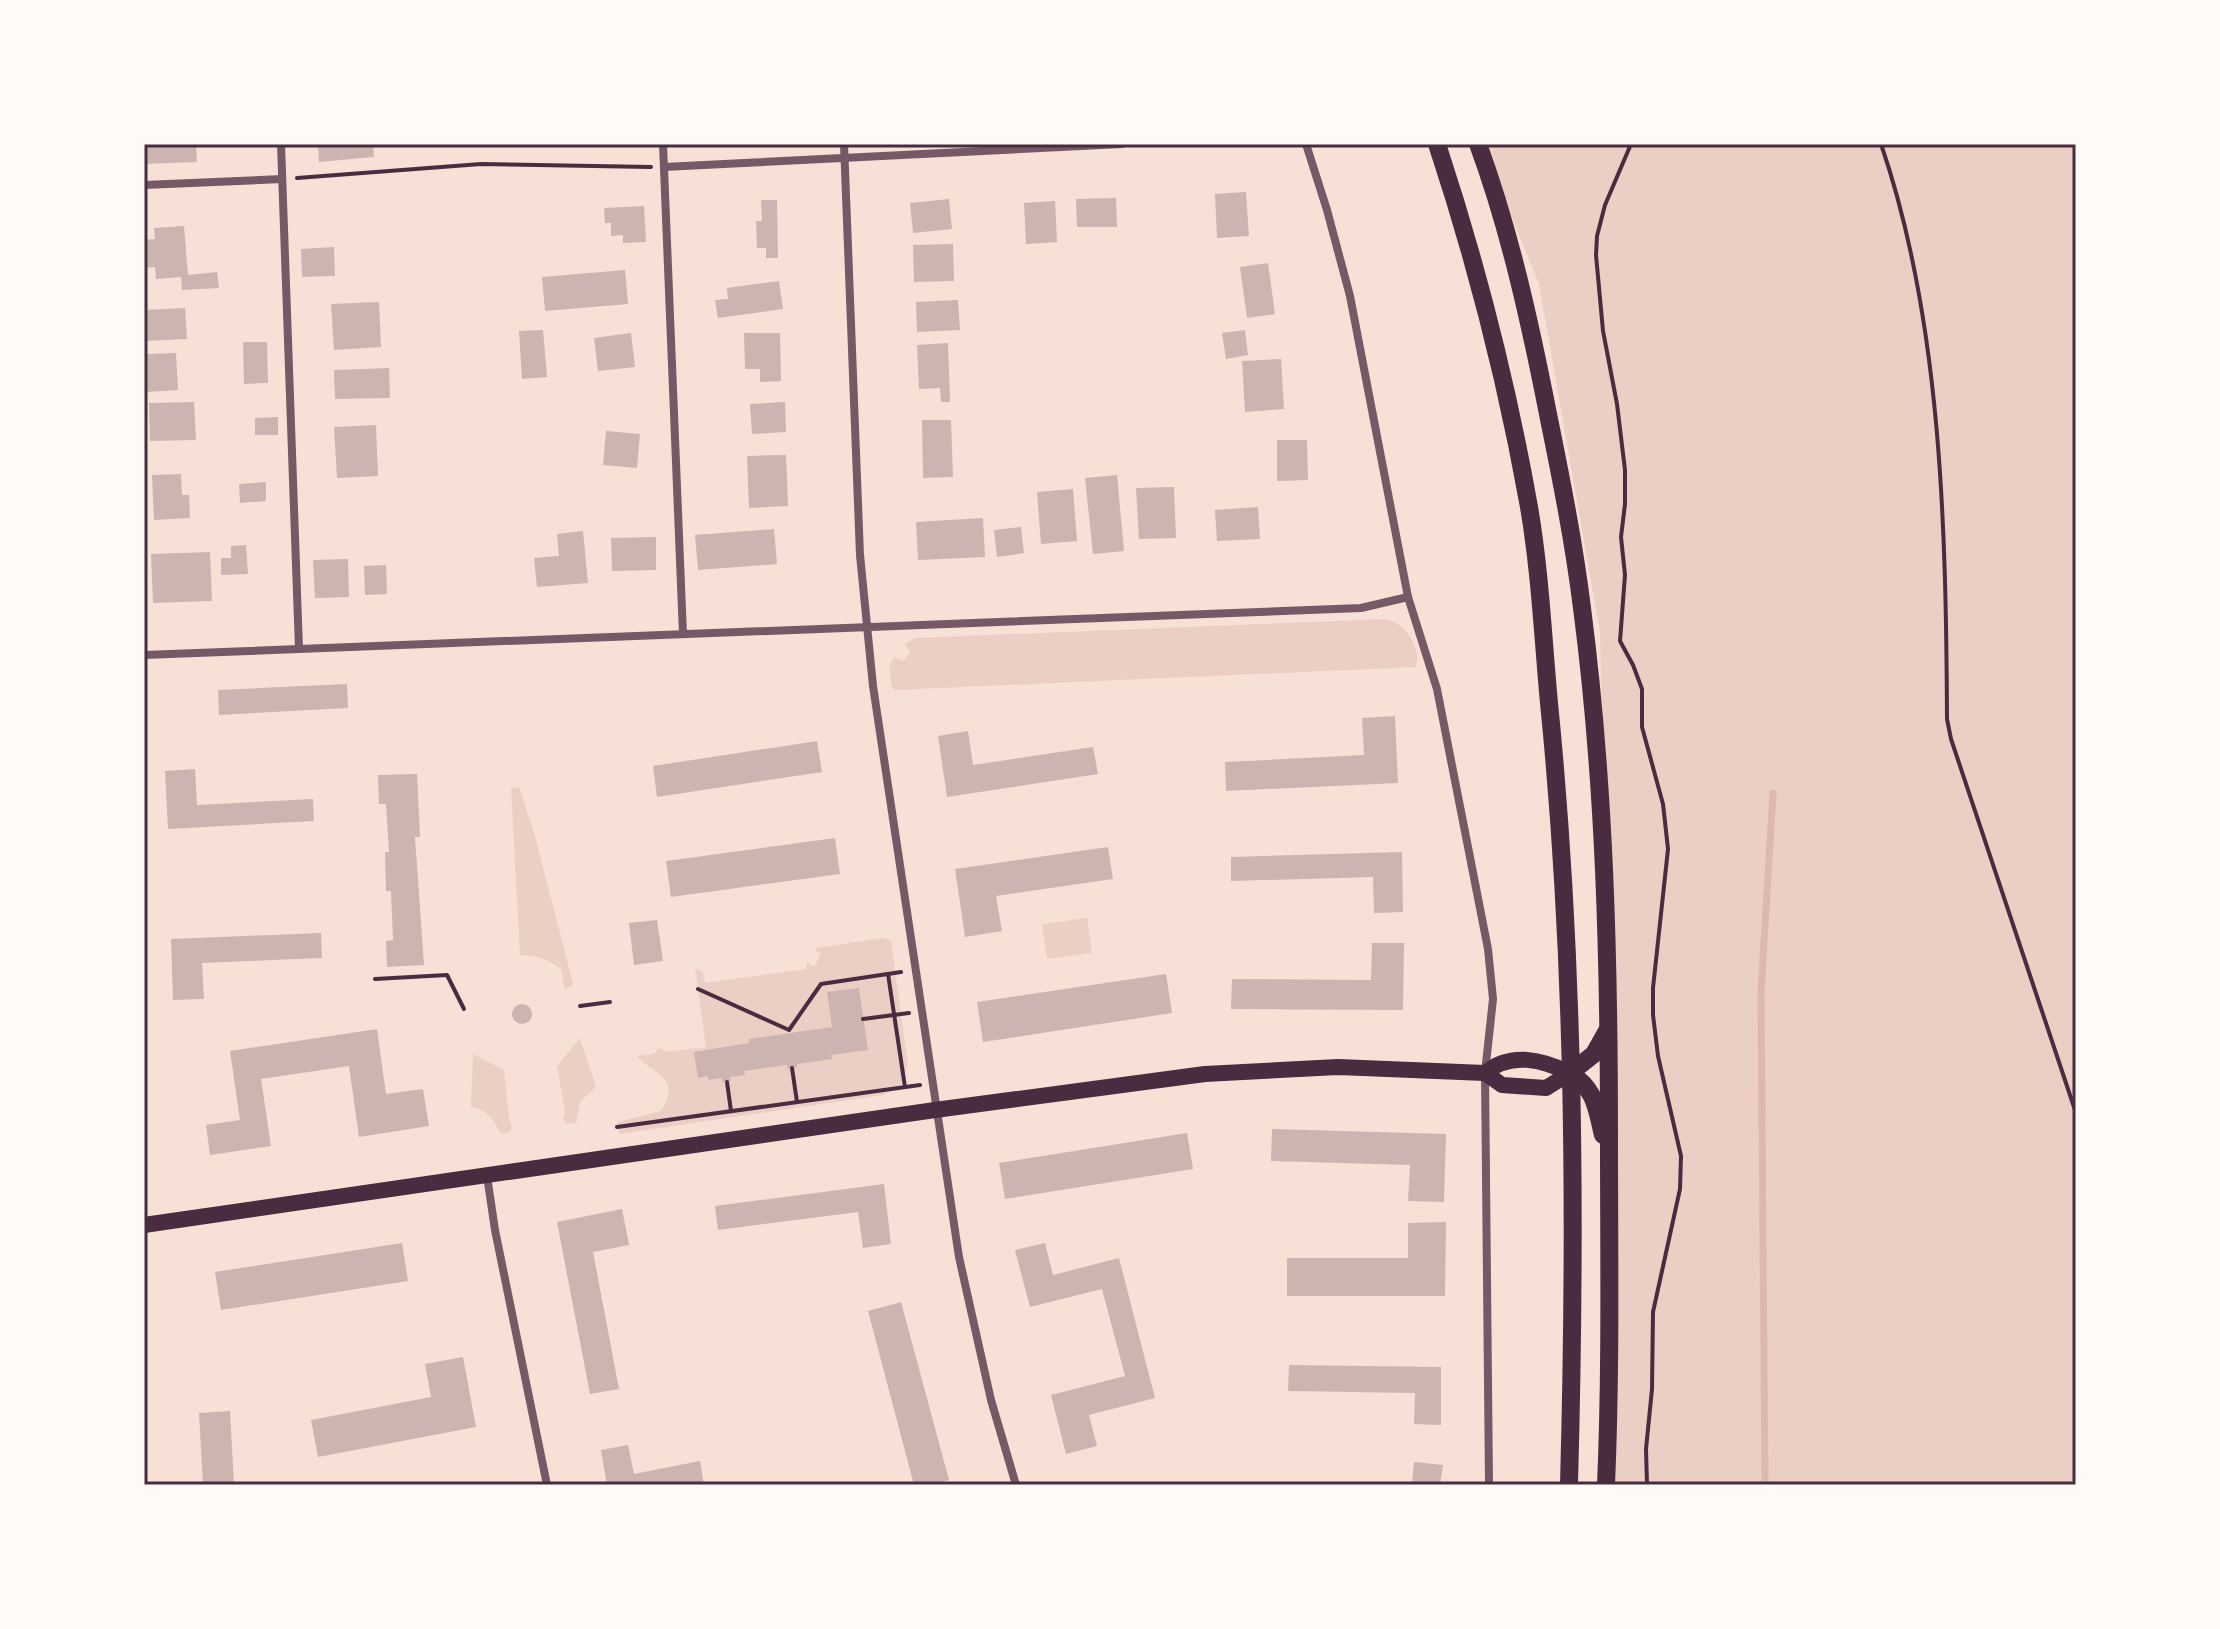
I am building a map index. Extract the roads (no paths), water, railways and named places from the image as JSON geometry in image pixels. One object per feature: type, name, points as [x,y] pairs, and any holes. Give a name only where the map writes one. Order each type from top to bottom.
[{"type":"main road","points":[[1437,144],[1487,311],[1529,510],[1553,743],[1565,896],[1570,1073],[1572,1267],[1569,1485]]},
{"type":"main road","points":[[1478,144],[1524,299],[1563,486],[1582,608],[1600,820],[1609,1027],[1606,1485]]},
{"type":"main road","points":[[1489,144],[1496,200]]},
{"type":"main road","points":[[144,1225],[935,1110],[1226,1073],[1338,1067],[1485,1073],[1502,1085],[1546,1088],[1594,1054],[1609,1027]]},
{"type":"main road","points":[[1485,1073],[1495,1064],[1508,1060],[1544,1060],[1583,1082],[1591,1092],[1609,1161]]},
{"type":"street","points":[[281,144],[299,649]]},
{"type":"street","points":[[663,144],[683,634]]},
{"type":"street","points":[[844,144],[860,555],[873,686],[959,1257],[974,1331],[1016,1485]]},
{"type":"street","points":[[664,167],[1122,144]]},
{"type":"street","points":[[1306,144],[1350,296],[1408,597],[1437,689],[1488,949],[1493,999],[1485,1073],[1489,1485]]},
{"type":"street","points":[[144,185],[282,179]]},
{"type":"street","points":[[144,655],[1361,608],[1408,597]]},
{"type":"street","points":[[486,1175],[547,1485]]},
{"type":"waterway","points":[[1765,1485],[1761,992],[1773,793]]}]
